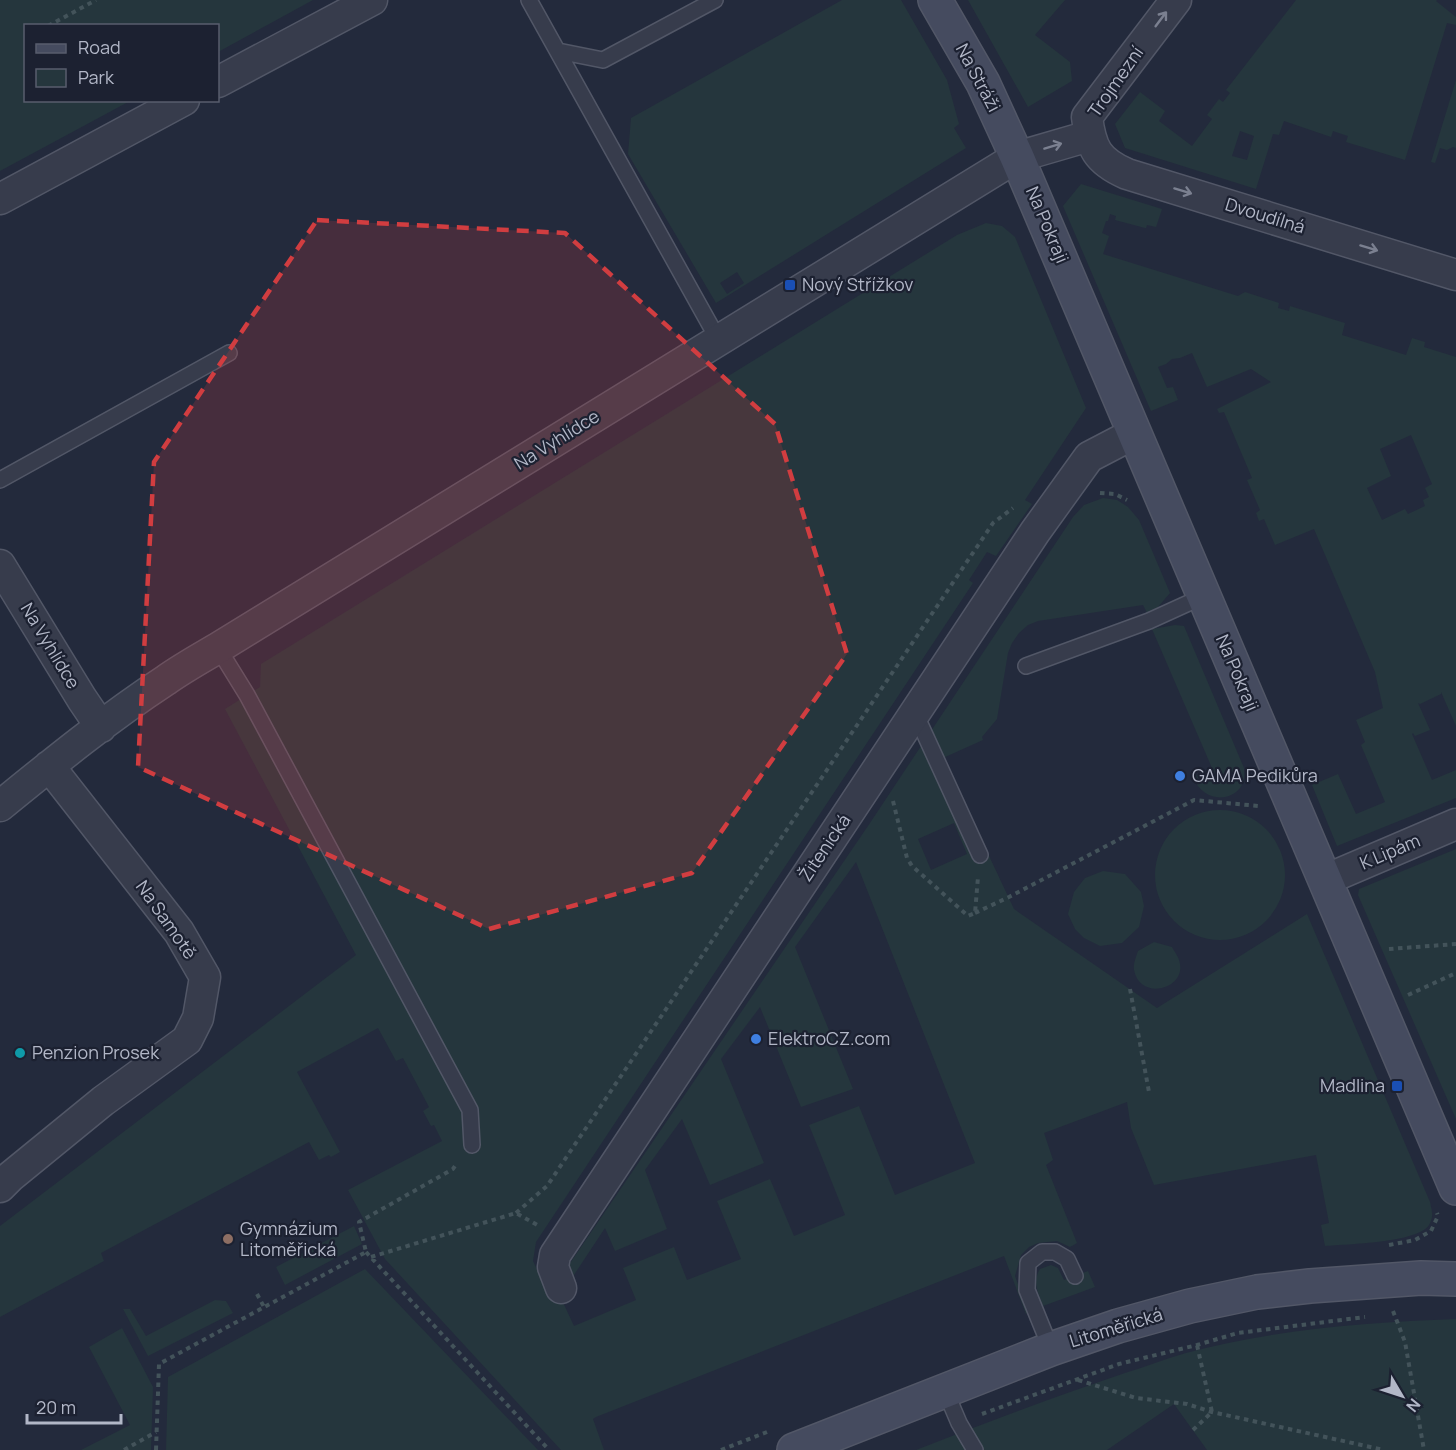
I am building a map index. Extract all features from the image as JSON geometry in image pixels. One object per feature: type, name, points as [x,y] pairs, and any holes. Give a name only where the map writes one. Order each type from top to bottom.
[{"type":"street","points":[[219,81],[372,0]]},
{"type":"street","name":"Na Stráži","points":[[935,0],[982,83],[1017,157]]},
{"type":"street","name":"Trojmezní","points":[[1017,157],[1089,136],[1087,117],[1176,0]]},
{"type":"street","points":[[0,199],[180,102]]},
{"type":"street","name":"Dvoudílná","points":[[1089,136],[1093,148],[1100,156],[1116,169],[1127,174],[1456,275]]},
{"type":"street","name":"Na Vyhlídce","points":[[0,806],[100,727],[167,679],[1017,157]]},
{"type":"street","name":"Na Pokraji","points":[[1017,157],[1325,880],[1446,1198]]},
{"type":"street","name":"Žitenická","points":[[561,1288],[553,1267],[555,1255],[1041,524],[1089,457],[1135,433]]},
{"type":"street","name":"Na Vyhlídce","points":[[0,565],[100,727]]},
{"type":"street","name":"Na Samotě","points":[[0,1187],[103,1101],[187,1040],[198,1018],[205,976],[179,932],[49,766]]},
{"type":"street","name":"K Lipám","points":[[1325,880],[1456,824]]},
{"type":"street","name":"Litoměřická","points":[[794,1450],[1051,1349],[1118,1326],[1191,1306],[1257,1292],[1310,1286],[1421,1278],[1456,1279]]},
{"type":"lane","points":[[529,0],[718,341]]},
{"type":"lane","points":[[558,51],[603,60],[715,0]]},
{"type":"lane","points":[[0,480],[229,353]]},
{"type":"lane","points":[[1026,666],[1149,621],[1204,596]]},
{"type":"lane","points":[[218,648],[247,695],[470,1110],[472,1145]]},
{"type":"lane","points":[[915,713],[980,855]]},
{"type":"lane","points":[[1051,1349],[1027,1290],[1028,1263],[1042,1252],[1055,1252],[1067,1259],[1075,1276]]},
{"type":"lane","points":[[945,1390],[959,1423],[975,1450]]},
{"type":"path","points":[[52,24],[96,0]]},
{"type":"path","points":[[371,1257],[516,1213],[547,1186],[993,523],[1015,506]]},
{"type":"path","points":[[892,796],[907,858],[912,866],[968,916],[1009,897],[1194,800],[1269,807]]},
{"type":"path","points":[[975,913],[980,855]]},
{"type":"path","points":[[1388,949],[1456,944]]},
{"type":"path","points":[[1407,996],[1456,973]]},
{"type":"path","points":[[1130,988],[1149,1092]]},
{"type":"path","points":[[472,1145],[453,1169],[359,1222],[366,1252],[549,1450]]},
{"type":"path","points":[[1424,1450],[1405,1342],[1393,1314],[1384,1246],[1415,1240],[1431,1231],[1446,1198]]},
{"type":"path","points":[[516,1213],[542,1227]]},
{"type":"path","points":[[156,1450],[159,1364],[366,1252]]},
{"type":"path","points":[[257,1294],[264,1306]]},
{"type":"path","points":[[1393,1314],[1403,1313]]},
{"type":"path","points":[[959,1423],[1119,1364],[1238,1333],[1371,1317]]},
{"type":"path","points":[[1197,1345],[1212,1412]]},
{"type":"path","points":[[1077,1380],[1136,1398],[1187,1404],[1212,1412],[1384,1450]]},
{"type":"path","points":[[1193,1430],[1212,1412]]},
{"type":"path","points":[[124,1450],[157,1431]]},
{"type":"highlighted area","points":[[317,220],[565,233],[775,424],[847,654],[692,873],[489,929],[138,767],[154,462]]},
{"type":"green space","points":[[0,0],[313,0],[219,51],[219,24],[24,24],[24,102],[128,102],[0,171]]},
{"type":"green space","points":[[842,0],[901,0],[947,80],[959,124],[954,128],[966,148],[716,303],[628,154],[631,118]],"holes":[[[737,272],[744,283],[727,294],[720,283]]]},
{"type":"green space","points":[[968,0],[1065,0],[1035,35],[1070,62],[1072,81],[1028,107]]},
{"type":"green space","points":[[1296,0],[1437,0],[1456,17],[1456,25],[1447,23],[1405,160],[1346,142],[1348,136],[1333,131],[1331,137],[1284,121],[1279,135],[1273,134],[1256,189],[1125,148],[1115,124],[1140,92],[1165,111],[1159,121],[1192,146],[1212,119],[1207,115],[1219,99],[1223,102],[1230,93],[1226,90]],"holes":[[[1240,131],[1254,136],[1247,160],[1232,156]]]},
{"type":"green space","points":[[1456,80],[1456,148],[1447,150],[1440,148],[1435,163],[1431,162]]},
{"type":"green space","points":[[1081,184],[1162,209],[1156,227],[1147,225],[1146,228],[1115,220],[1116,216],[1110,214],[1102,233],[1109,236],[1103,254],[1238,296],[1245,292],[1279,303],[1278,308],[1289,311],[1290,306],[1345,323],[1342,335],[1406,355],[1412,338],[1425,342],[1424,347],[1456,357],[1456,726],[1441,692],[1441,694],[1418,703],[1430,730],[1415,736],[1412,734],[1432,780],[1456,770],[1456,798],[1337,846],[1312,785],[1338,774],[1356,814],[1385,802],[1361,745],[1365,742],[1356,720],[1383,708],[1375,672],[1314,529],[1275,545],[1264,519],[1259,521],[1256,513],[1260,510],[1247,480],[1252,478],[1224,412],[1219,413],[1217,409],[1271,382],[1251,369],[1207,387],[1192,353],[1172,359],[1158,367],[1167,388],[1173,387],[1178,400],[1151,411],[1063,206]],"holes":[[[1411,435],[1432,484],[1425,488],[1429,497],[1423,500],[1425,506],[1408,514],[1405,509],[1382,520],[1367,488],[1391,476],[1380,449]]]},
{"type":"green space","points":[[986,223],[1002,226],[1015,237],[1086,408],[1025,500],[1032,504],[996,556],[987,552],[969,580],[973,583],[536,1242],[533,1261],[549,1294],[870,823],[1073,517],[1084,505],[1103,498],[1117,500],[1128,507],[1139,520],[1170,593],[1158,607],[1147,613],[1143,605],[1038,621],[1028,625],[1019,633],[1008,653],[997,719],[982,737],[983,740],[943,758],[1014,909],[1157,1008],[1307,914],[1430,1202],[1432,1217],[1429,1225],[1411,1236],[1397,1239],[1325,1246],[1321,1225],[1329,1223],[1316,1155],[1154,1185],[1131,1128],[1127,1102],[1044,1133],[1053,1160],[1046,1165],[1077,1243],[1070,1247],[1057,1241],[1038,1243],[1029,1247],[1021,1255],[1015,1276],[1028,1312],[1026,1314],[1004,1256],[596,1417],[593,1419],[604,1450],[561,1450],[385,1259],[348,1190],[442,1141],[434,1125],[431,1126],[423,1111],[429,1107],[403,1058],[396,1061],[378,1028],[297,1072],[340,1152],[319,1160],[309,1142],[101,1253],[104,1261],[0,1317],[0,1226],[356,955],[225,709],[260,687],[261,664],[957,235]],"holes":[[[954,823],[967,854],[931,870],[918,839]],[[856,862],[975,1163],[895,1195],[859,1106],[809,1125],[845,1215],[794,1236],[770,1179],[717,1201],[741,1259],[687,1280],[674,1247],[623,1268],[636,1300],[574,1326],[560,1296],[605,1228],[615,1251],[667,1229],[645,1170],[682,1119],[710,1185],[764,1163],[721,1059],[760,1007],[801,1107],[853,1089],[795,947]]]},
{"type":"green space","points":[[1175,625],[1184,626],[1244,768],[1244,779],[1240,788],[1234,794],[1226,797],[1207,794],[1193,777],[1212,768],[1152,629]]},
{"type":"green space","points":[[1220,810],[1245,815],[1266,829],[1280,850],[1285,875],[1280,900],[1266,921],[1245,935],[1220,940],[1195,935],[1174,921],[1160,900],[1155,875],[1160,850],[1174,829],[1195,815]]},
{"type":"green space","points":[[1456,849],[1456,1119],[1358,895],[1359,889]]},
{"type":"green space","points":[[1103,871],[1125,874],[1141,892],[1144,906],[1139,927],[1122,943],[1100,946],[1084,938],[1075,929],[1068,914],[1074,892],[1085,878]]},
{"type":"green space","points":[[1154,942],[1172,947],[1179,960],[1180,970],[1177,978],[1171,984],[1154,989],[1138,980],[1134,963],[1138,951]]},
{"type":"green space","points":[[354,1226],[362,1244],[285,1285],[276,1267]]},
{"type":"green space","points":[[1051,1265],[1058,1268],[1064,1280],[1088,1271],[1095,1287],[1043,1306],[1036,1278],[1040,1269]]},
{"type":"green space","points":[[365,1269],[538,1450],[166,1450],[168,1377]]},
{"type":"green space","points":[[215,1300],[226,1301],[233,1313],[148,1356],[123,1309],[130,1309],[146,1336]]},
{"type":"green space","points":[[1456,1319],[1456,1450],[1207,1450],[1174,1404],[1107,1450],[916,1450],[1098,1382],[1178,1355],[1218,1345],[1320,1328]]},
{"type":"green space","points":[[122,1328],[153,1387],[151,1450],[81,1450],[130,1425],[89,1347]]},
{"type":"place","name":"Nový Střížkov","points":[[790,285]]},
{"type":"place","name":"GAMA Pedikůra","points":[[1180,776]]},
{"type":"place","name":"ElektroCZ.com","points":[[756,1039]]},
{"type":"place","name":"Penzion Prosek","points":[[20,1053]]},
{"type":"place","name":"Madlina","points":[[1397,1086]]},
{"type":"place","name":"Gymnázium Litoměřická","points":[[228,1239]]}]
